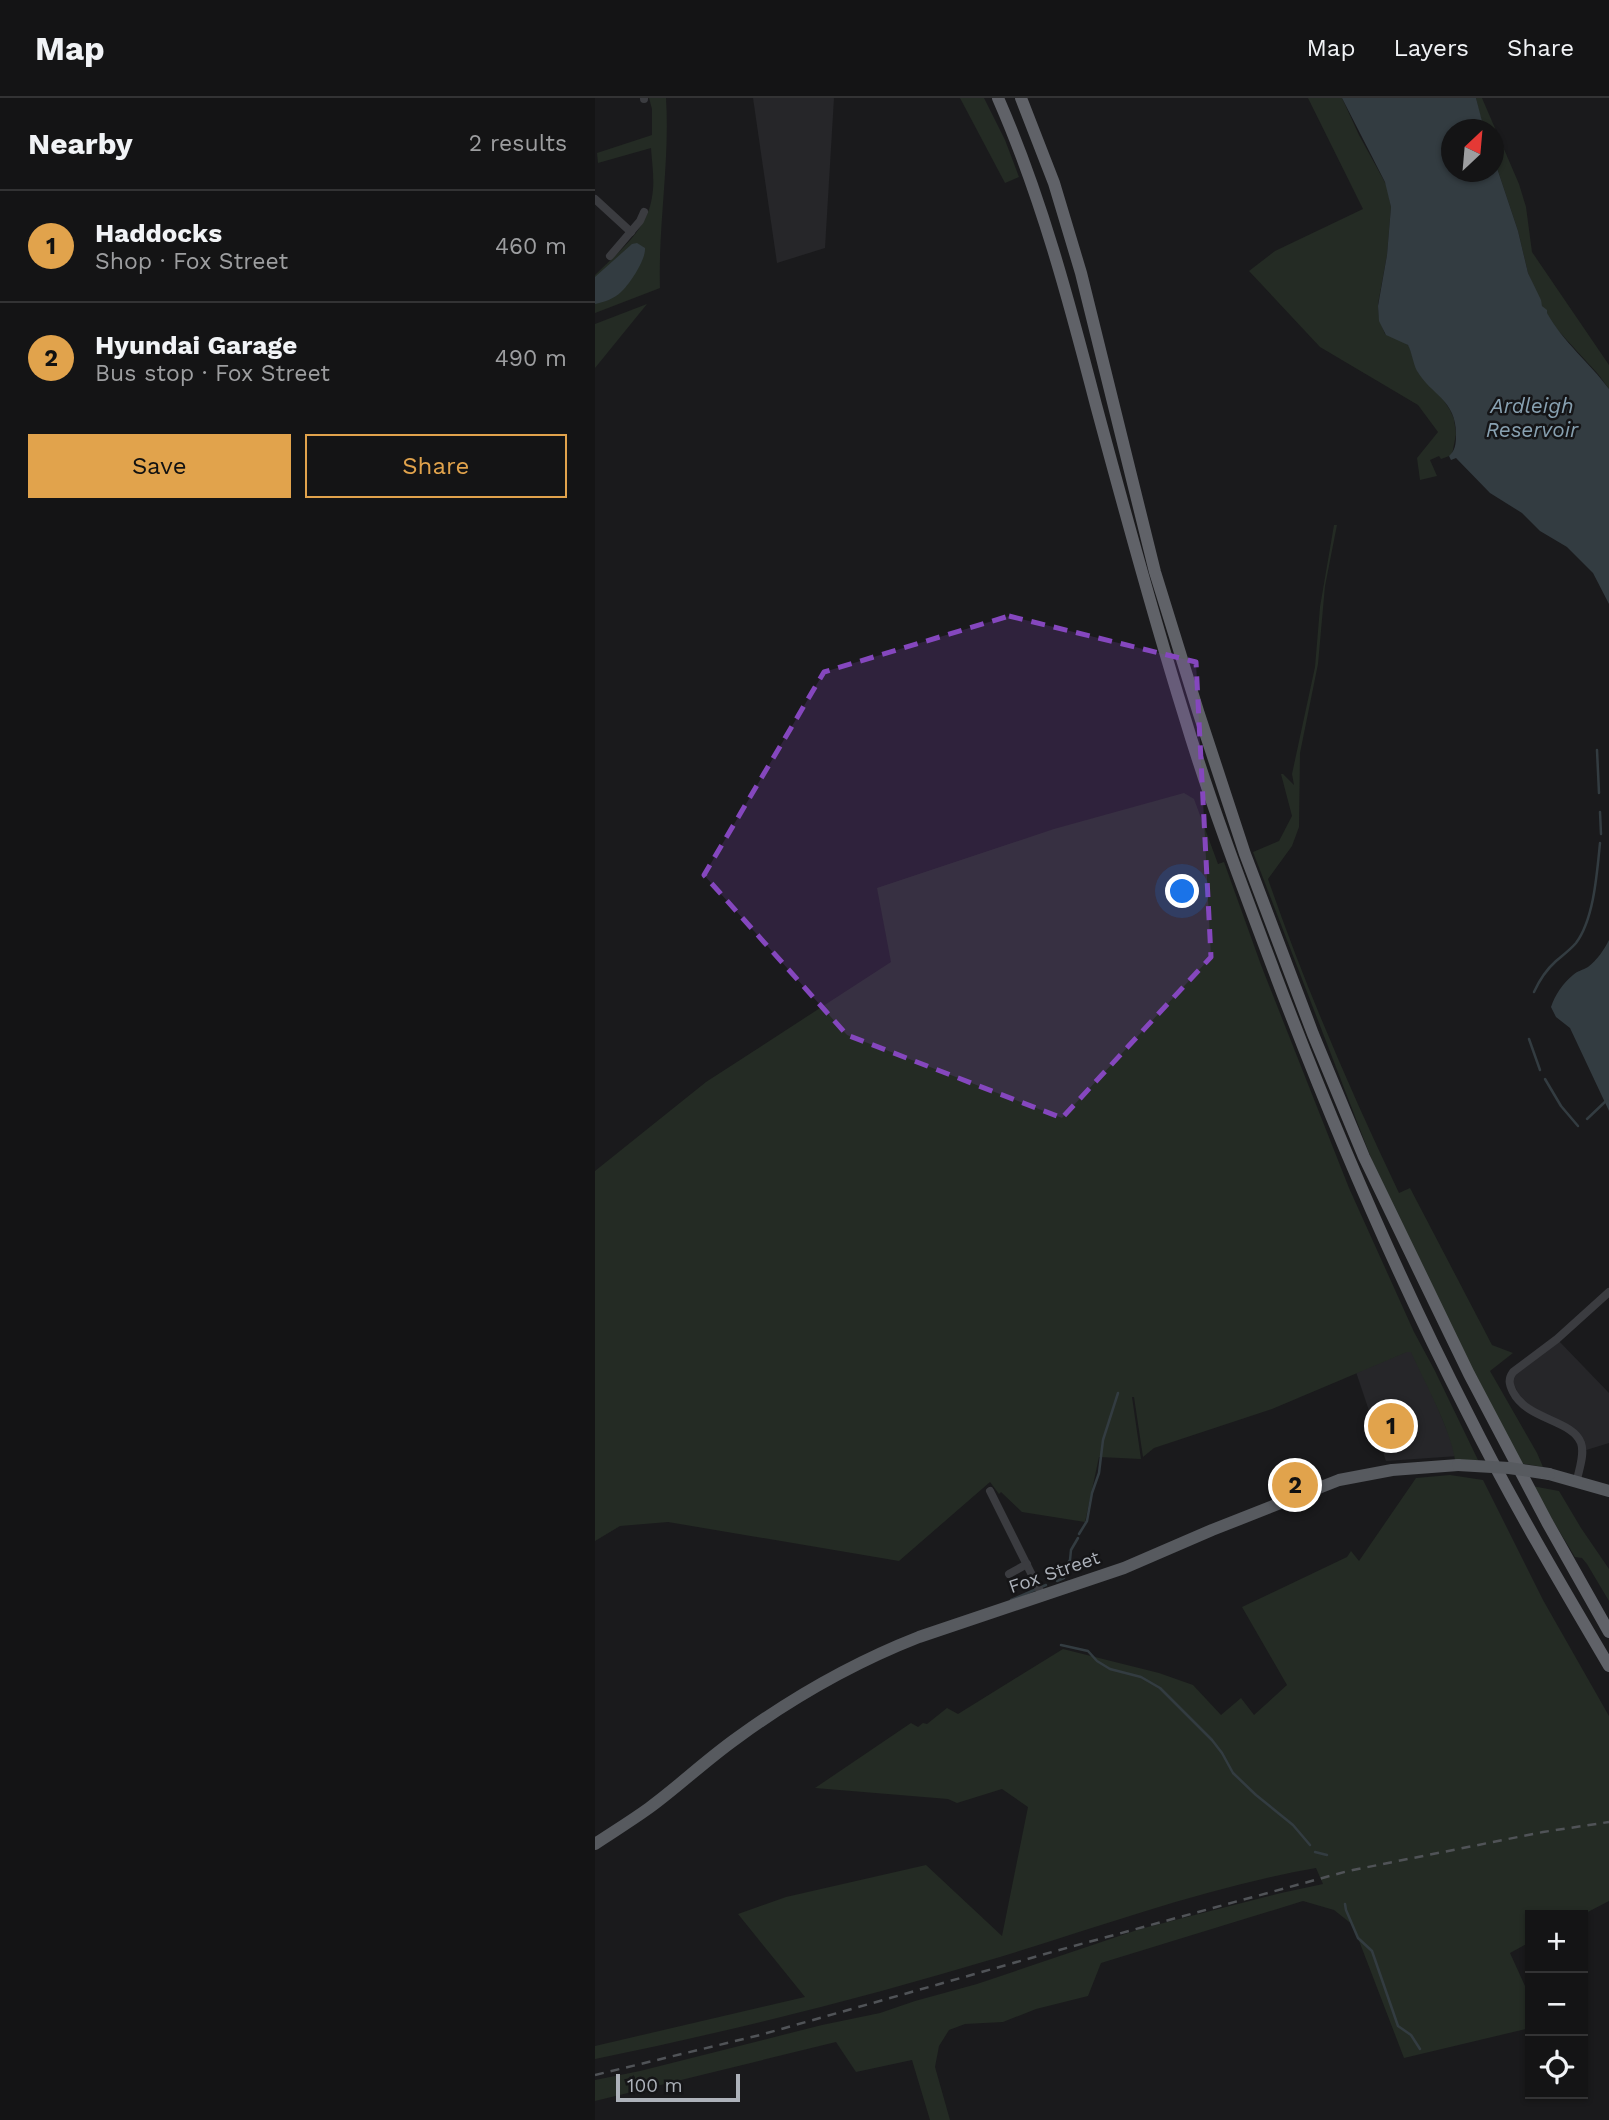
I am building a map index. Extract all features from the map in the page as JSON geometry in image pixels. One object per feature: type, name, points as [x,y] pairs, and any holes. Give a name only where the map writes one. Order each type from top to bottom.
[{"type":"highway","points":[[998,98],[1038,202],[1065,288],[1135,549],[1191,740],[1229,853],[1305,1054],[1400,1275],[1468,1415],[1533,1535],[1609,1666]]},
{"type":"highway","points":[[1021,98],[1053,183],[1081,274],[1152,559],[1198,711],[1245,854],[1313,1034],[1364,1157],[1469,1374],[1609,1632]]},
{"type":"main road","name":"Fox Street","points":[[595,1844],[649,1808],[747,1731],[796,1699],[906,1642],[1040,1590],[1124,1568],[1339,1480],[1392,1469],[1458,1465],[1549,1474],[1609,1490]]},
{"type":"street","points":[[595,199],[631,232]]},
{"type":"street","points":[[610,256],[640,222],[644,212]]},
{"type":"street","points":[[1577,1480],[1583,1451],[1581,1441],[1574,1432],[1526,1408],[1518,1401],[1509,1383],[1510,1377],[1609,1292]]},
{"type":"street","points":[[990,1491],[1040,1590]]},
{"type":"street","points":[[1009,1574],[1027,1564]]},
{"type":"highlighted area","points":[[1009,616],[1196,662],[1211,957],[1062,1118],[847,1035],[704,875],[824,672]]},
{"type":"shaded area","points":[[649,98],[666,98],[660,288],[595,313],[595,275],[638,231],[649,209],[653,185],[651,148],[598,163],[597,153],[652,135],[652,109]]},
{"type":"shaded area","points":[[753,98],[834,98],[825,248],[777,263]]},
{"type":"shaded area","points":[[960,98],[984,98],[1005,140],[1019,177],[1005,183]]},
{"type":"shaded area","points":[[1308,98],[1342,98],[1387,186],[1391,207],[1387,255],[1378,304],[1379,318],[1385,334],[1409,346],[1418,372],[1441,396],[1454,419],[1456,434],[1452,455],[1430,460],[1437,476],[1420,480],[1417,458],[1438,432],[1418,405],[1320,347],[1249,271],[1275,251],[1363,209]]},
{"type":"shaded area","points":[[1476,98],[1482,98],[1491,119],[1481,119]]},
{"type":"shaded area","points":[[1504,149],[1526,207],[1532,252],[1609,365],[1609,389],[1554,326],[1542,306],[1528,273],[1502,182],[1504,182]]},
{"type":"shaded area","points":[[647,304],[595,368],[595,324]]},
{"type":"shaded area","points":[[1334,525],[1337,525],[1325,586],[1318,664],[1300,753],[1299,827],[1292,846],[1268,879],[1329,1037],[1399,1193],[1410,1188],[1492,1345],[1513,1353],[1490,1371],[1543,1467],[1513,1462],[1378,1176],[1253,852],[1279,841],[1292,816],[1281,774],[1294,785],[1292,774],[1315,667],[1320,607]]},
{"type":"shaded area","points":[[1184,793],[1194,799],[1218,864],[1224,862],[1261,965],[1349,1188],[1414,1332],[1478,1460],[1455,1460],[1436,1406],[1411,1352],[1407,1352],[1272,1409],[1154,1448],[1143,1457],[1132,1397],[1141,1459],[1099,1457],[1085,1522],[1022,1512],[1001,1492],[999,1494],[990,1482],[899,1561],[668,1522],[620,1526],[595,1541],[595,1171],[706,1082],[891,962],[877,888],[1054,829]]},
{"type":"shaded area","points":[[1557,1339],[1609,1393],[1609,1443],[1583,1451],[1574,1432],[1526,1408],[1510,1377]]},
{"type":"shaded area","points":[[1413,1349],[1458,1456],[1386,1461],[1356,1372]]},
{"type":"shaded area","points":[[1450,1475],[1483,1480],[1543,1600],[1609,1716],[1609,1901],[1588,1912],[1525,1910],[1525,1945],[1510,1953],[1525,1986],[1525,2029],[1404,2058],[1353,1925],[1334,1910],[1303,1901],[1101,1963],[1088,1996],[1036,2009],[1003,2022],[965,2024],[949,2030],[939,2046],[935,2067],[950,2120],[930,2120],[912,2060],[856,2072],[836,2042],[595,2101],[595,2080],[880,2013],[977,1984],[1140,1929],[1323,1884],[1316,1868],[1236,1885],[900,1986],[799,2013],[595,2059],[595,2046],[805,1997],[738,1914],[786,1897],[926,1865],[1002,1936],[1028,1807],[1002,1789],[957,1803],[948,1799],[815,1788],[911,1723],[918,1727],[923,1723],[927,1724],[947,1708],[958,1714],[1063,1649],[1159,1673],[1193,1685],[1221,1715],[1241,1698],[1254,1715],[1287,1685],[1242,1607],[1347,1557],[1351,1551],[1359,1561],[1416,1478]]},
{"type":"shaded area","points":[[1532,1486],[1559,1491],[1609,1569],[1609,1601],[1587,1564],[1582,1558],[1575,1557]]},
{"type":"water","name":"Ardleigh Reservoir","points":[[1342,98],[1476,98],[1481,119],[1441,119],[1441,182],[1502,182],[1528,273],[1542,306],[1561,333],[1609,389],[1609,604],[1593,573],[1567,547],[1540,531],[1522,513],[1490,493],[1456,458],[1451,460],[1449,456],[1454,450],[1456,439],[1455,424],[1448,406],[1417,371],[1408,345],[1386,335],[1379,321],[1378,306],[1387,255],[1391,207],[1385,182]]},
{"type":"water","points":[[637,243],[645,248],[645,253],[632,278],[615,297],[595,304],[595,277],[632,244]]},
{"type":"water","points":[[1609,940],[1609,1111],[1570,1028],[1556,1017],[1551,1007],[1566,982],[1588,967],[1600,955]]},
{"type":"waterway","points":[[1597,750],[1599,793]]},
{"type":"waterway","points":[[1600,812],[1601,834]]},
{"type":"waterway","points":[[1534,992],[1546,972],[1574,946],[1582,933],[1594,895],[1600,843]]},
{"type":"waterway","points":[[1529,1039],[1540,1070]]},
{"type":"waterway","points":[[1545,1079],[1561,1106],[1578,1126]]},
{"type":"waterway","points":[[1587,1119],[1607,1100]]},
{"type":"waterway","points":[[1079,1534],[1087,1521],[1099,1473],[1103,1440],[1118,1393]]},
{"type":"waterway","points":[[1057,1581],[1064,1578],[1064,1569],[1078,1538]]},
{"type":"waterway","points":[[1011,1600],[1046,1585]]},
{"type":"waterway","points":[[1061,1645],[1088,1651],[1110,1669],[1141,1677],[1160,1688],[1212,1740],[1233,1773],[1293,1825],[1310,1845]]},
{"type":"waterway","points":[[1315,1852],[1327,1855]]},
{"type":"waterway","points":[[1345,1904],[1358,1938],[1372,1951],[1398,2026],[1411,2035],[1420,2049]]},
{"type":"railway","points":[[595,2075],[760,2035],[1348,1871],[1543,1832],[1609,1822]]},
{"type":"place","name":"Haddocks","points":[[1391,1426]]},
{"type":"place","name":"Hyundai Garage","points":[[1295,1485]]}]
